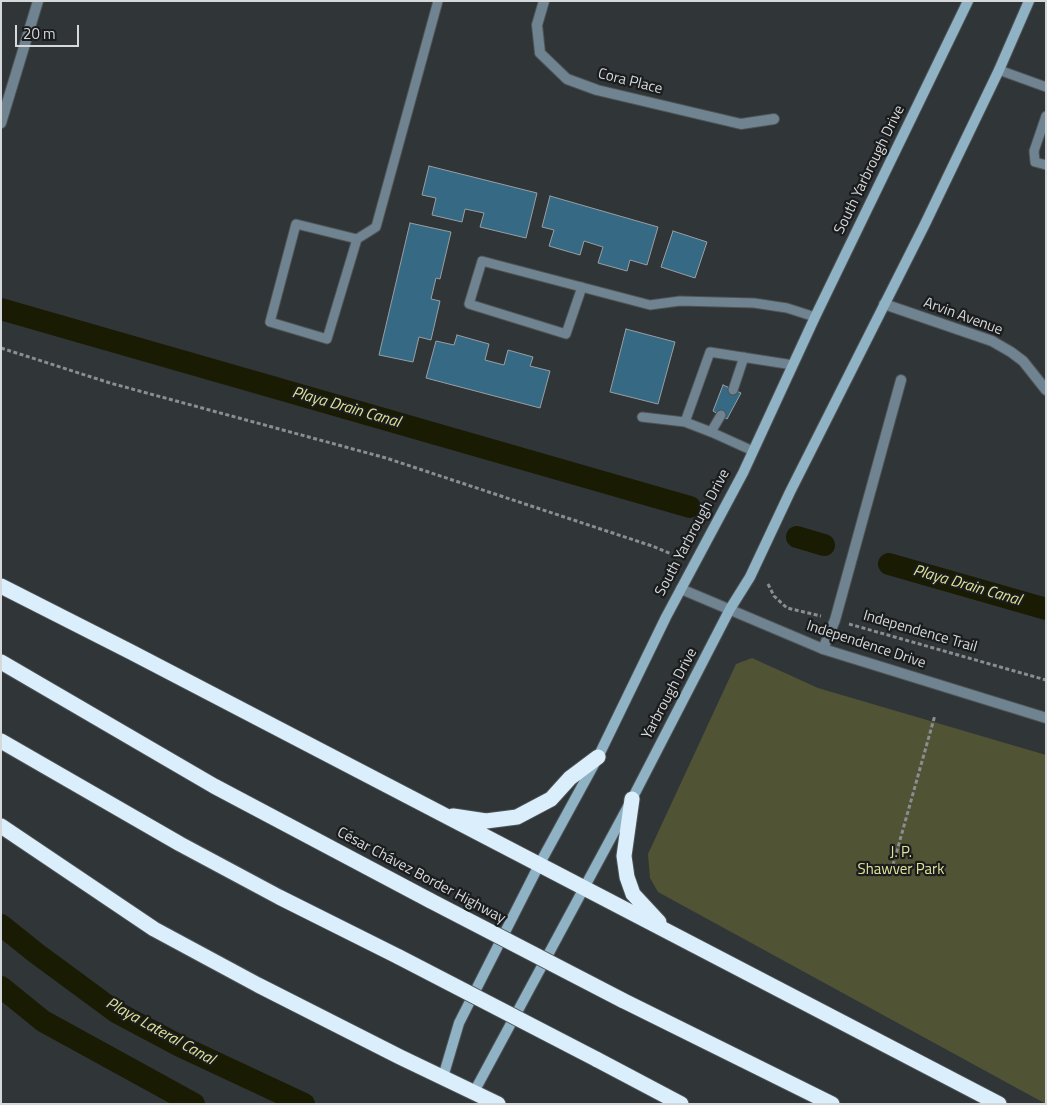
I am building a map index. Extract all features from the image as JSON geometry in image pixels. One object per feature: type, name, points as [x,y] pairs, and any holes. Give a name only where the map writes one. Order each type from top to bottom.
[{"type":"highway","points":[[1,586],[999,1104]]},
{"type":"highway","name":"César Chávez Border Highway","points":[[1,662],[214,786],[431,902],[622,1000],[832,1104]]},
{"type":"highway","points":[[1,740],[45,768],[279,897],[399,957],[681,1104]]},
{"type":"highway","points":[[442,815],[486,821],[517,817],[551,799],[570,778],[598,757]]},
{"type":"highway","points":[[632,800],[624,856],[626,877],[633,894],[667,930]]},
{"type":"highway","points":[[1,826],[154,929],[258,985],[498,1104]]},
{"type":"main road","name":"South Yarbrough Drive","points":[[443,1077],[459,1023],[539,865],[598,757],[666,616],[753,451],[815,317],[968,1]]},
{"type":"main road","points":[[884,304],[999,70],[1029,1]]},
{"type":"main road","name":"Yarbrough Drive","points":[[474,1092],[632,800],[730,609],[750,577],[884,304]]},
{"type":"street","points":[[1,123],[38,1]]},
{"type":"street","name":"Cora Place","points":[[544,1],[537,25],[540,53],[567,79],[597,90],[741,124],[774,119]]},
{"type":"street","name":"Arvin Avenue","points":[[884,304],[992,341],[1012,352],[1023,361],[1046,390]]},
{"type":"street","points":[[823,649],[835,620],[901,380]]},
{"type":"street","name":"Independence Drive","points":[[681,589],[823,649],[1046,718]]},
{"type":"lane","points":[[357,239],[296,224],[270,322],[327,339],[357,239],[376,226],[438,1]]},
{"type":"lane","points":[[999,70],[1046,87]]},
{"type":"lane","points":[[1046,116],[1034,150],[1036,162],[1046,165]]},
{"type":"lane","points":[[582,287],[566,334],[469,304],[482,261],[582,287],[650,305],[680,301],[754,303],[787,308],[815,317]]},
{"type":"lane","points":[[685,422],[710,352],[793,365]]},
{"type":"lane","points":[[732,390],[744,357]]},
{"type":"lane","points":[[711,432],[721,416]]},
{"type":"lane","points":[[642,417],[685,422],[753,451]]},
{"type":"path","points":[[1,348],[110,383],[386,458],[652,546],[674,555]]},
{"type":"path","name":"Independence Trail","points":[[768,584],[774,596],[787,608],[1046,680]]},
{"type":"path","points":[[893,864],[935,715]]},
{"type":"green space","name":"J. P. Shawver Park","points":[[752,658],[818,688],[1046,755],[1046,1104],[658,892],[650,878],[648,854],[736,664]]},
{"type":"building","points":[[429,166],[537,193],[526,238],[480,227],[484,213],[465,209],[462,222],[432,215],[436,198],[422,195]]},
{"type":"building","points":[[550,196],[658,227],[647,265],[630,260],[627,271],[598,263],[603,247],[584,241],[580,255],[549,246],[554,230],[542,227]]},
{"type":"building","points":[[410,223],[451,232],[440,279],[436,278],[431,299],[440,301],[431,340],[419,337],[413,362],[379,355]]},
{"type":"building","points":[[673,231],[707,242],[695,278],[661,267]]},
{"type":"building","points":[[626,329],[675,342],[658,404],[610,392]]},
{"type":"building","points":[[457,335],[489,344],[485,360],[504,365],[508,350],[533,357],[530,366],[550,371],[540,408],[426,378],[436,341],[454,345]]},
{"type":"building","points":[[723,385],[741,393],[727,419],[713,411]]},
{"type":"waterway","name":"Playa Drain Canal","points":[[1,309],[690,507]]},
{"type":"waterway","name":"Playa Drain Canal","points":[[797,537],[824,545]]},
{"type":"waterway","name":"Playa Drain Canal","points":[[889,564],[1046,609]]},
{"type":"waterway","name":"Playa Lateral Canal","points":[[1,925],[116,1012],[180,1046],[304,1104]]},
{"type":"waterway","points":[[1,987],[43,1021],[194,1104]]}]
